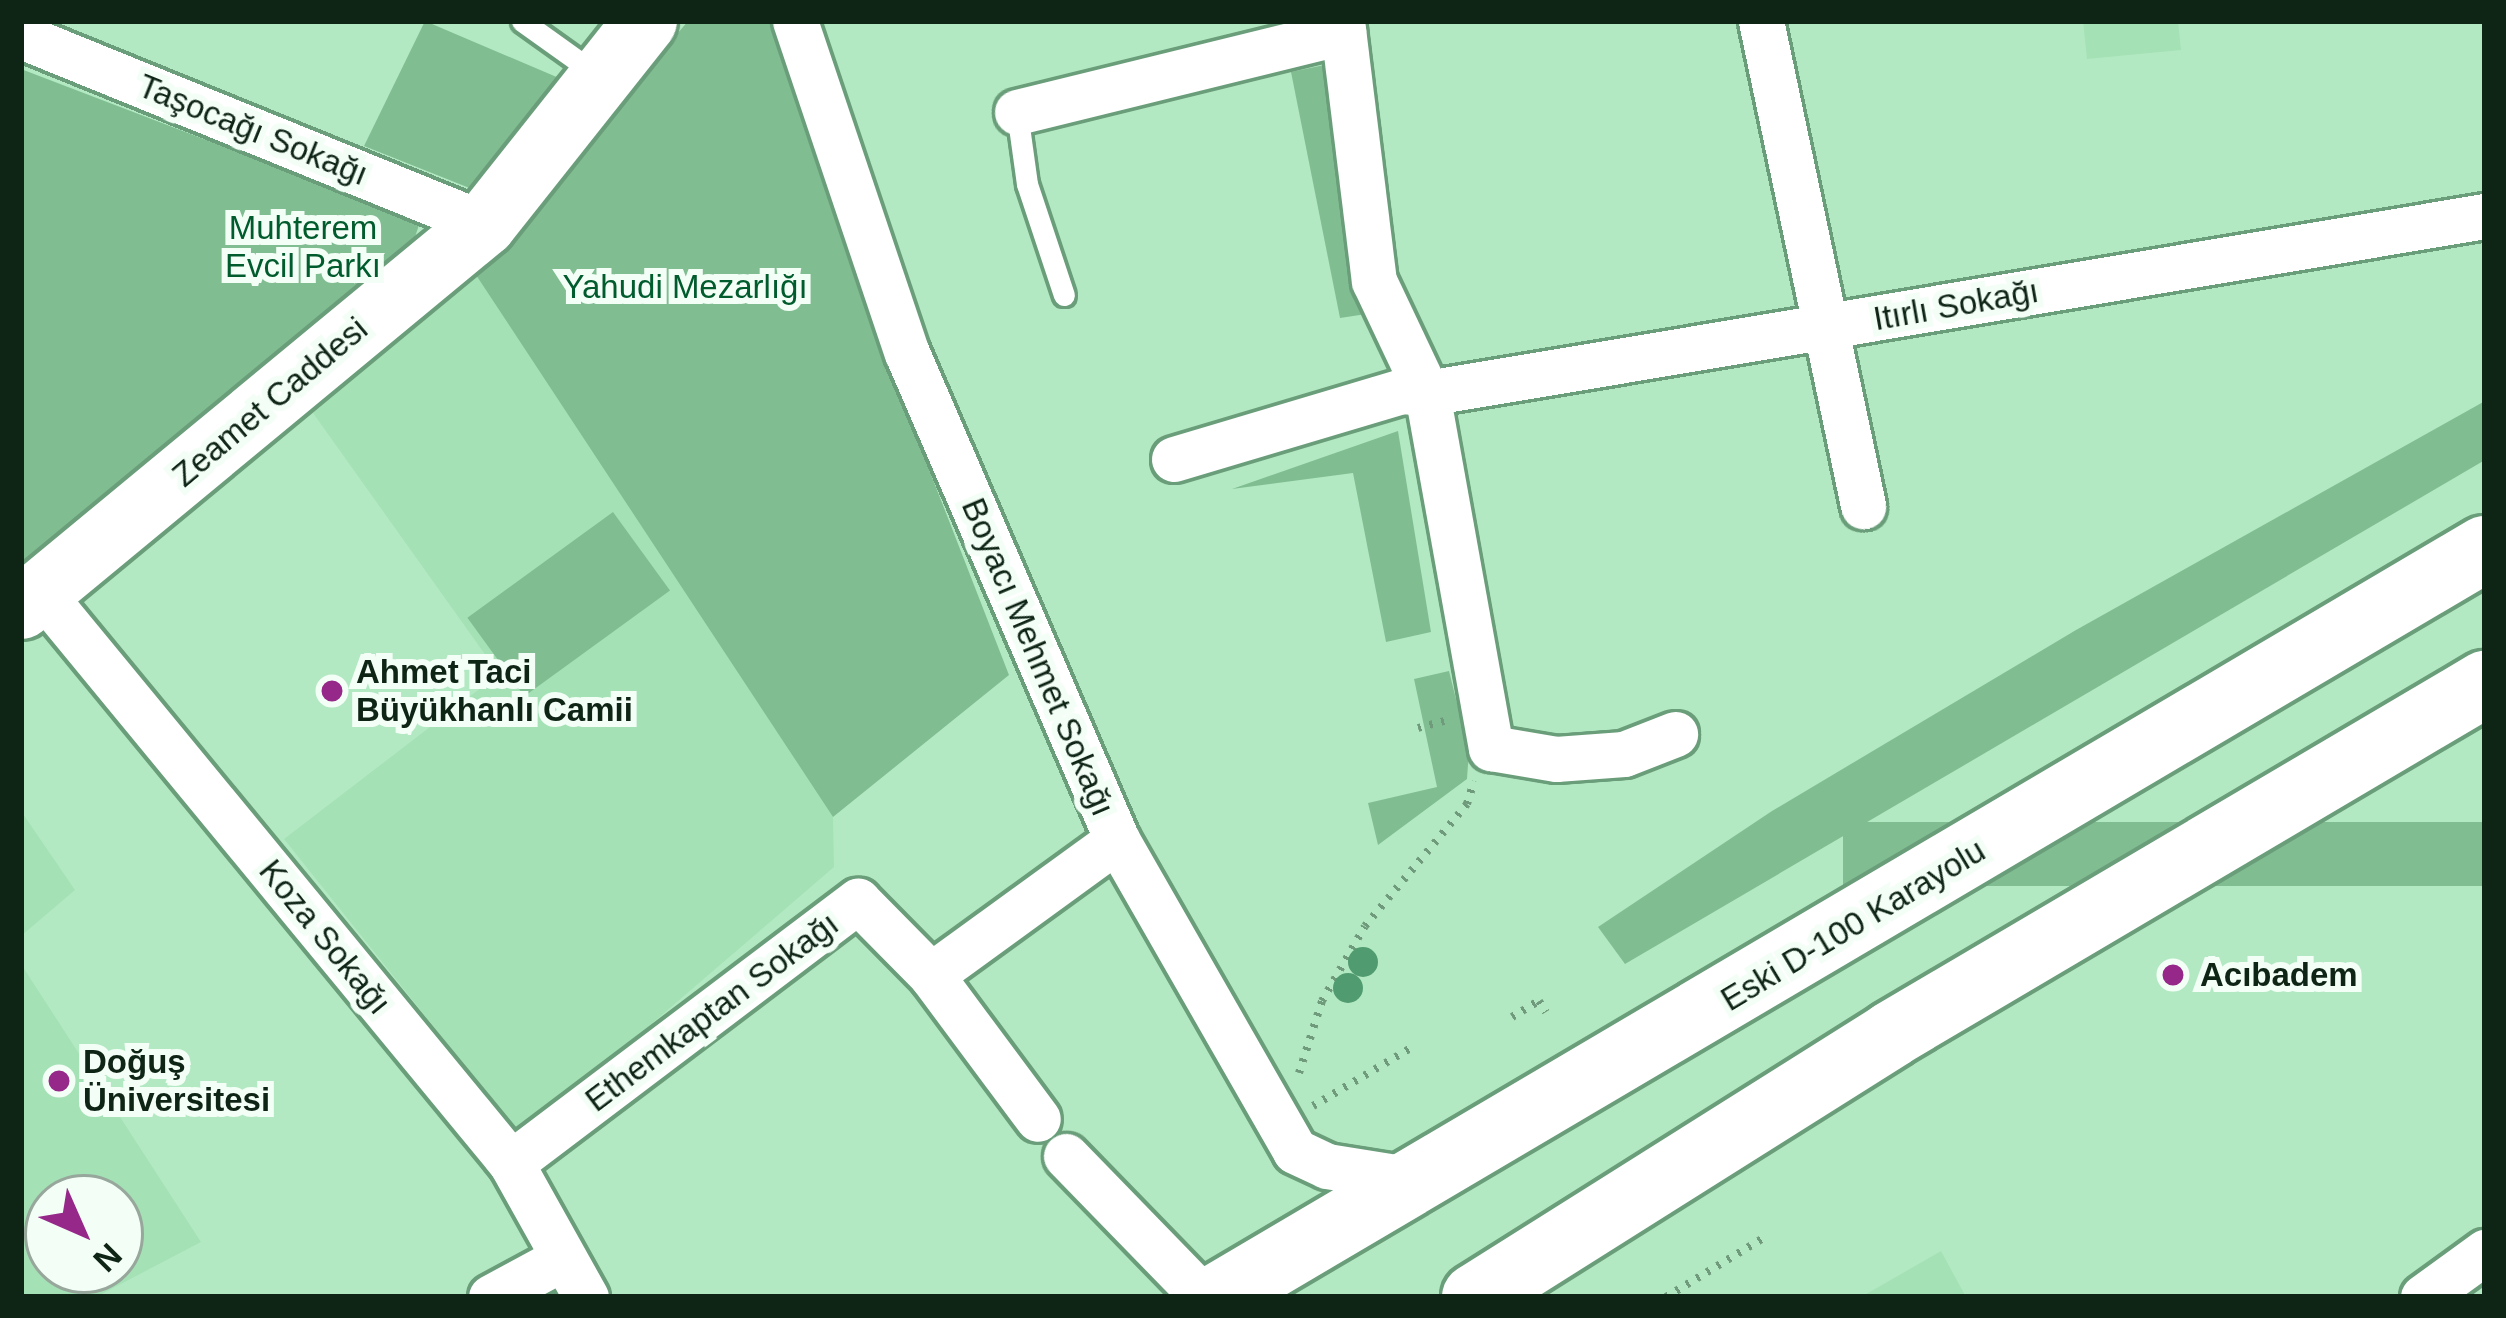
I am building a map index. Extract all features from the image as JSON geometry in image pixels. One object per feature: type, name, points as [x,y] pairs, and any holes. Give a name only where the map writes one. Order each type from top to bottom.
[{"type":"highway","name":"Eski D-100 Karayolu","points":[[1217,1297],[2485,549]]},
{"type":"highway","points":[[1475,1297],[1892,1034],[2485,684]]},
{"type":"highway","points":[[1541,1297],[1595,1223]]},
{"type":"street","name":"Zeamet Caddesi","points":[[31,600],[484,224],[645,21]]},
{"type":"street","name":"Boyacı Mehmet Sokağı","points":[[795,21],[907,353],[1117,840],[1295,1151],[1327,1166],[1414,1180]]},
{"type":"street","points":[[1761,21],[1820,328],[1863,506]]},
{"type":"street","points":[[1017,112],[1342,27],[1374,281],[1427,393],[1491,748],[1556,759],[1624,754],[1675,734]]},
{"type":"street","name":"Taşocağı Sokağı","points":[[21,36],[484,224]]},
{"type":"street","name":"Itırlı Sokağı","points":[[1174,459],[1402,391],[1427,393],[2485,216]]},
{"type":"street","name":"Koza Sokağı","points":[[31,600],[511,1163],[586,1297]]},
{"type":"street","points":[[931,975],[1117,840]]},
{"type":"street","name":"Ethemkaptan Sokağı","points":[[511,1163],[858,901],[931,975],[1038,1119]]},
{"type":"street","points":[[1066,1156],[1203,1297]]},
{"type":"street","points":[[2423,1297],[2485,1252]]},
{"type":"street","points":[[491,1297],[562,1258]]},
{"type":"lane","points":[[522,21],[601,78]]},
{"type":"lane","points":[[1017,112],[1028,184],[1064,295]]},
{"type":"path","points":[[1296,1082],[1322,1001],[1365,926],[1467,804],[1475,778]]},
{"type":"path","points":[[1512,1017],[1539,1000],[1546,1012]]},
{"type":"path","points":[[1306,1110],[1409,1048]]},
{"type":"path","points":[[1666,1297],[1765,1237]]},
{"type":"shaded area","points":[[2083,21],[2178,21],[2181,50],[2087,59]]},
{"type":"shaded area","points":[[476,275],[833,817],[834,867],[521,1136],[284,839],[499,674],[313,413]]},
{"type":"shaded area","points":[[21,811],[75,890],[21,936]]},
{"type":"shaded area","name":"Doğuş Üniversitesi","points":[[21,964],[201,1242],[144,1272],[144,1174],[24,1174],[24,1294],[102,1294],[21,1297]]},
{"type":"shaded area","points":[[1941,1251],[1966,1297],[1861,1297]]},
{"type":"green space","points":[[425,21],[566,81],[482,193],[364,146]]},
{"type":"green space","name":"Yahudi Mezarlığı","points":[[688,21],[771,21],[883,351],[1009,675],[833,817],[476,275]]},
{"type":"green space","points":[[1343,61],[1373,313],[1340,318],[1291,72]]},
{"type":"green space","name":"Muhterem Evcil Parkı","points":[[21,69],[420,222],[413,243],[21,570]]},
{"type":"green space","points":[[2485,401],[2485,460],[1625,964],[1598,927],[1772,811],[2076,630]]},
{"type":"green space","points":[[1398,431],[1431,632],[1386,642],[1353,473],[1232,489]]},
{"type":"green space","points":[[613,512],[670,590],[524,696],[467,618]]},
{"type":"green space","points":[[1449,671],[1469,751],[1467,779],[1378,845],[1368,803],[1437,787],[1414,679]]},
{"type":"green space","points":[[1843,822],[2485,822],[2485,886],[1843,886]]},
{"type":"place","name":"Ahmet Taci Büyükhanlı Camii","points":[[332,691]]},
{"type":"place","name":"Acıbadem","points":[[2173,975]]},
{"type":"place","name":"Doğuş Üniversitesi","points":[[59,1081]]}]
